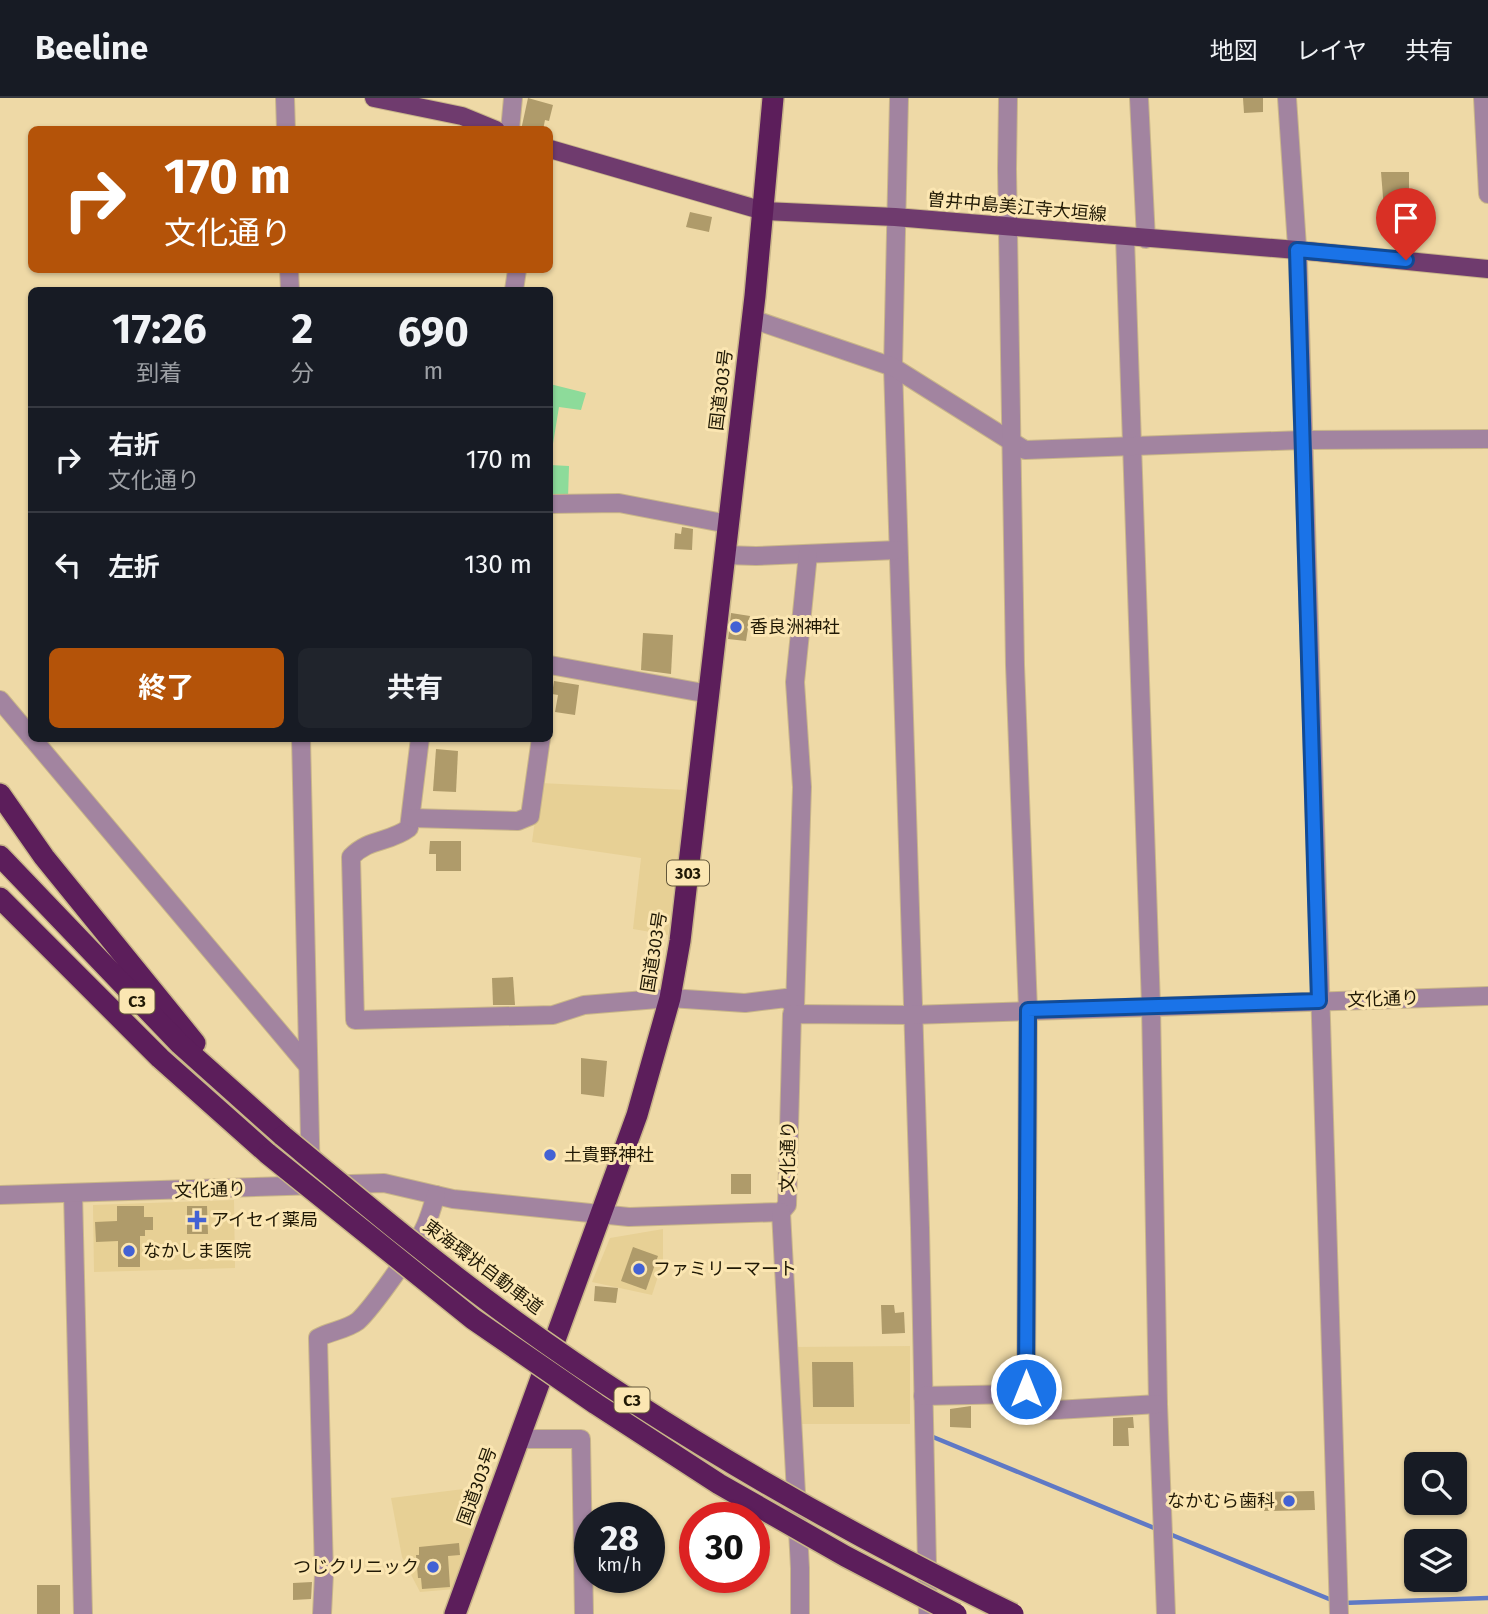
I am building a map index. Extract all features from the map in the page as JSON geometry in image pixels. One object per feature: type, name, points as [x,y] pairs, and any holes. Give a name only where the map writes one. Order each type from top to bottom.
[{"type":"highway","name":"国道303号","points":[[455,1614],[637,1115],[670,998],[680,941],[725,555],[764,211],[773,98]]},
{"type":"highway","points":[[0,794],[76,897],[244,1101]]},
{"type":"highway","name":"東海環状自動車道","points":[[0,856],[180,1044],[283,1136],[396,1230],[516,1321],[756,1478],[871,1543],[1013,1614]]},
{"type":"highway","name":"C3","points":[[0,898],[160,1058],[268,1154],[473,1320],[719,1484],[845,1556],[956,1614]]},
{"type":"main road","points":[[374,98],[462,116],[486,126]]},
{"type":"main road","name":"曽井中島美江寺大垣線","points":[[553,150],[764,211],[895,218],[1297,250],[1488,269]]},
{"type":"street","points":[[285,98],[286,126]]},
{"type":"street","points":[[510,126],[513,98]]},
{"type":"street","points":[[899,98],[893,367],[928,1614]]},
{"type":"street","points":[[923,1396],[1018,1394],[1026,1389],[1028,1010],[1015,665],[1008,98]]},
{"type":"street","points":[[1139,98],[1146,239]]},
{"type":"street","points":[[1287,98],[1297,250],[1339,1614]]},
{"type":"street","points":[[1483,98],[1488,194]]},
{"type":"street","points":[[1125,237],[1151,1006],[1158,1404],[1166,1614]]},
{"type":"street","points":[[752,319],[893,367],[1025,450],[1303,440],[1488,439]]},
{"type":"street","points":[[553,504],[619,503],[728,524]]},
{"type":"street","points":[[725,555],[897,550]]},
{"type":"street","points":[[420,742],[409,828],[397,837],[362,845],[351,857],[355,1020],[553,1015],[584,1005],[670,998],[745,1003],[786,998],[795,1007],[802,788],[795,682],[808,554]]},
{"type":"street","points":[[553,668],[709,694]]},
{"type":"street","points":[[0,699],[28,733]]},
{"type":"street","points":[[35,742],[308,1066]]},
{"type":"street","points":[[301,742],[311,1185]]},
{"type":"street","points":[[412,818],[518,821],[530,816],[540,742]]},
{"type":"street","name":"文化通り","points":[[0,1195],[384,1183],[436,1195],[490,1203],[602,1212],[629,1217],[780,1212],[787,1205],[792,1014],[911,1015],[1488,996]]},
{"type":"street","points":[[73,1193],[83,1614]]},
{"type":"street","points":[[323,1614],[318,1338],[358,1321],[370,1307],[424,1231],[436,1195]]},
{"type":"street","points":[[780,1212],[800,1568],[800,1614]]},
{"type":"street","points":[[1039,1411],[1158,1404]]},
{"type":"street","points":[[519,1439],[581,1439],[584,1614]]},
{"type":"shaded area","points":[[540,783],[686,790],[668,935],[633,929],[641,858],[532,842]]},
{"type":"shaded area","points":[[234,1200],[235,1268],[94,1272],[93,1205]]},
{"type":"shaded area","points":[[663,1229],[663,1261],[652,1295],[592,1282],[610,1238]]},
{"type":"shaded area","points":[[910,1346],[910,1424],[797,1424],[793,1347]]},
{"type":"shaded area","points":[[488,1486],[455,1589],[420,1592],[402,1557],[391,1498]]},
{"type":"green space","points":[[553,385],[586,393],[581,410],[559,407],[553,444]]},
{"type":"green space","points":[[553,465],[569,466],[568,499],[553,498]]},
{"type":"building","points":[[528,98],[553,105],[549,121],[545,120],[544,126],[522,126]]},
{"type":"building","points":[[1243,98],[1263,98],[1263,112],[1244,113]]},
{"type":"building","points":[[1381,172],[1409,172],[1409,210],[1384,210]]},
{"type":"building","points":[[690,212],[712,217],[709,232],[686,227]]},
{"type":"building","points":[[682,527],[693,529],[692,550],[674,549],[675,533],[681,534]]},
{"type":"building","name":"香良洲神社","points":[[731,613],[750,616],[746,641],[728,639]]},
{"type":"building","points":[[643,633],[673,635],[671,674],[641,670]]},
{"type":"building","points":[[554,681],[579,685],[575,715],[555,712],[558,695],[553,694]]},
{"type":"building","points":[[436,749],[458,751],[456,792],[433,791]]},
{"type":"building","points":[[430,841],[461,841],[461,871],[436,871],[436,854],[429,854]]},
{"type":"building","points":[[513,977],[515,1005],[493,1005],[492,978]]},
{"type":"building","points":[[581,1058],[607,1061],[604,1097],[581,1094]]},
{"type":"building","points":[[731,1174],[751,1174],[751,1194],[731,1194]]},
{"type":"building","name":"なかしま医院","points":[[117,1206],[144,1206],[144,1217],[153,1217],[153,1230],[145,1230],[145,1236],[140,1236],[140,1267],[118,1267],[118,1241],[96,1242],[95,1222],[117,1221]]},
{"type":"building","name":"アイセイ薬局","points":[[187,1206],[207,1206],[208,1234],[187,1234]]},
{"type":"building","name":"ファミリーマート","points":[[633,1247],[658,1256],[646,1290],[621,1281]]},
{"type":"building","points":[[595,1286],[618,1288],[616,1303],[594,1301]]},
{"type":"building","points":[[881,1305],[894,1305],[895,1313],[904,1312],[905,1333],[882,1334]]},
{"type":"building","points":[[812,1362],[853,1362],[854,1407],[813,1407]]},
{"type":"building","points":[[971,1406],[971,1428],[950,1427],[950,1409]]},
{"type":"building","points":[[1133,1417],[1134,1428],[1128,1428],[1129,1446],[1113,1446],[1113,1418]]},
{"type":"building","name":"なかむら歯科","points":[[1314,1491],[1315,1510],[1264,1511],[1263,1492]]},
{"type":"building","name":"つじクリニック","points":[[459,1543],[460,1555],[448,1556],[450,1587],[422,1589],[416,1555],[419,1555],[419,1547]]},
{"type":"building","points":[[312,1582],[311,1599],[293,1600],[293,1583]]},
{"type":"building","points":[[37,1585],[60,1585],[60,1614],[37,1614]]},
{"type":"waterway","points":[[933,1437],[1159,1530]]},
{"type":"waterway","points":[[1167,1533],[1334,1601]]},
{"type":"waterway","points":[[1342,1603],[1488,1598]]},
{"type":"place","name":"香良洲神社","points":[[736,627]]},
{"type":"place","name":"土貴野神社","points":[[550,1155]]},
{"type":"place","name":"アイセイ薬局","points":[[197,1220]]},
{"type":"place","name":"なかしま医院","points":[[129,1251]]},
{"type":"place","name":"ファミリーマート","points":[[639,1269]]},
{"type":"place","name":"なかむら歯科","points":[[1289,1501]]},
{"type":"place","name":"つじクリニック","points":[[433,1567]]},
{"type":"route","points":[[1026,1389],[1028,1010],[1319,1001],[1297,250],[1406,260]]}]
